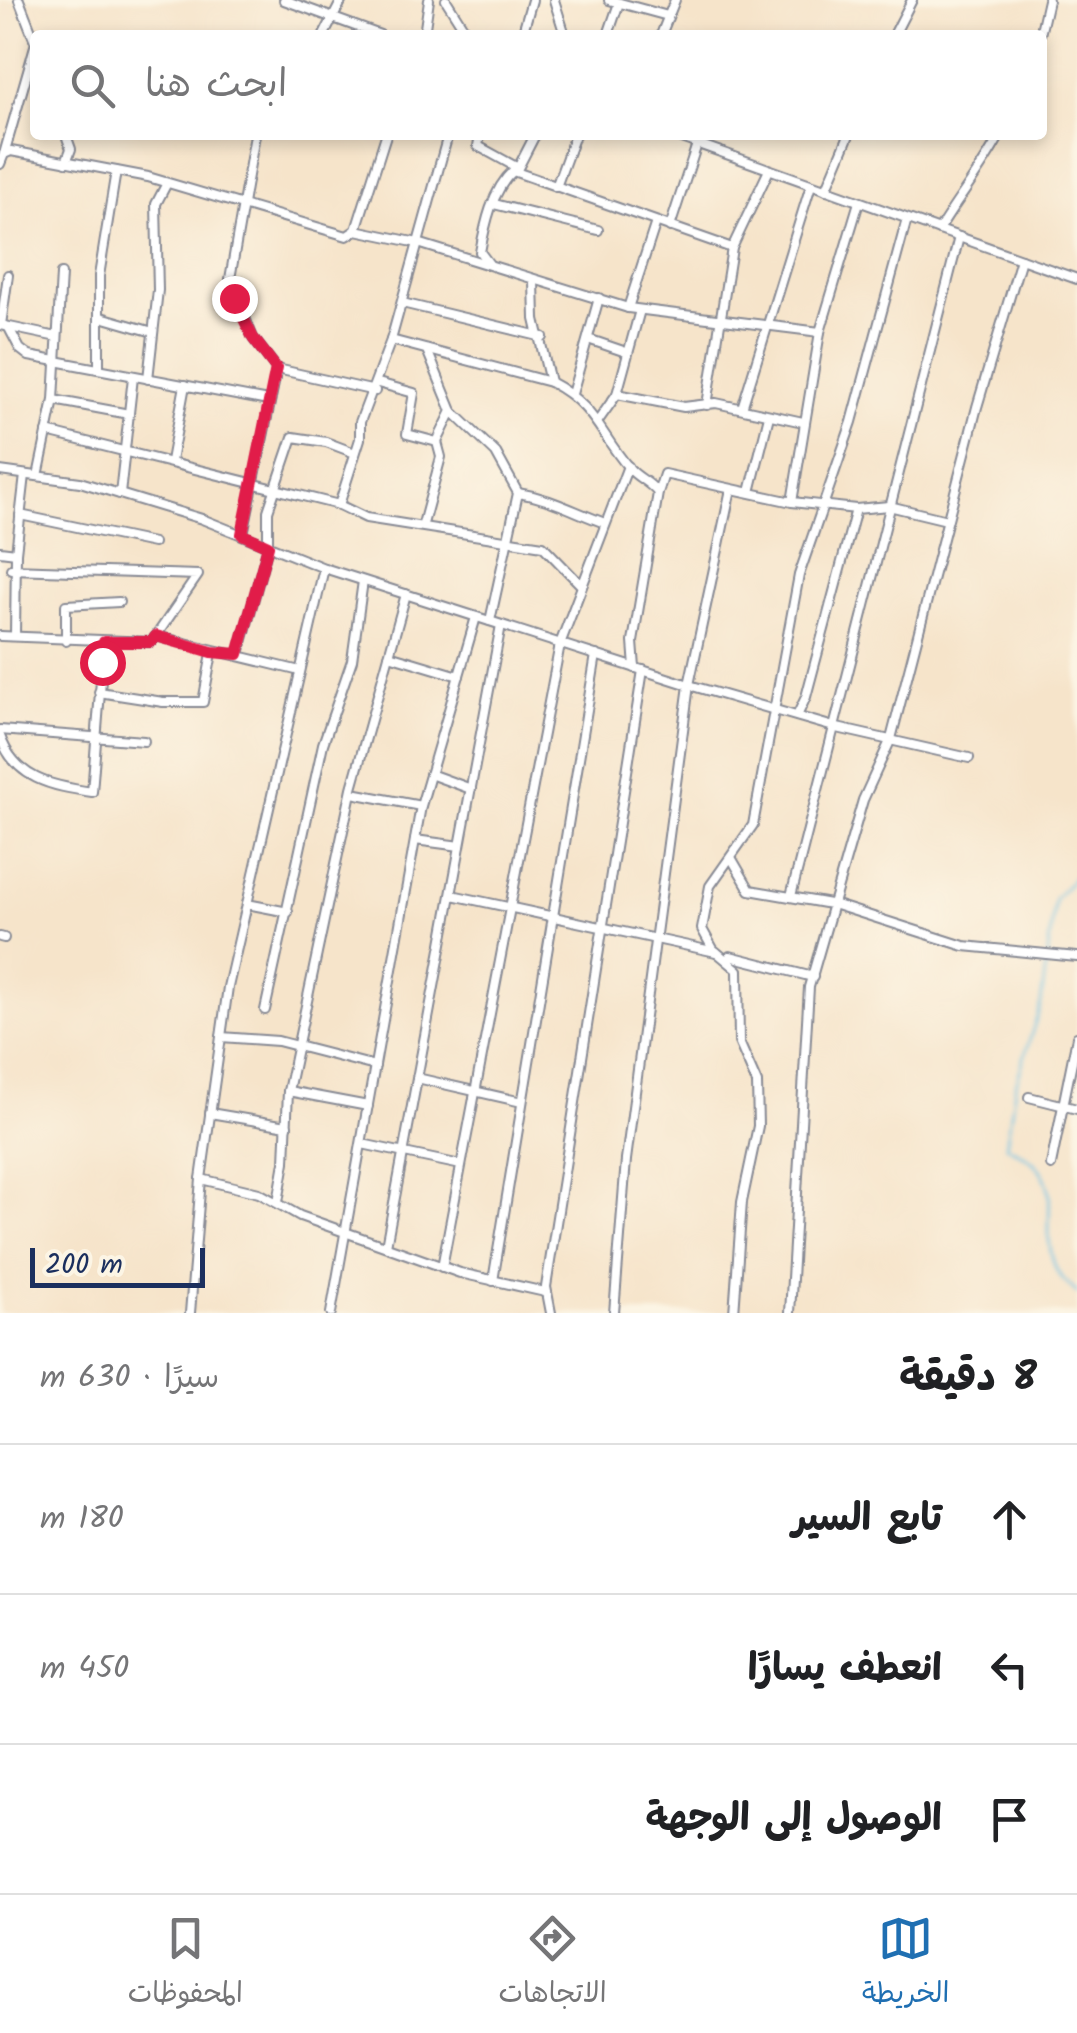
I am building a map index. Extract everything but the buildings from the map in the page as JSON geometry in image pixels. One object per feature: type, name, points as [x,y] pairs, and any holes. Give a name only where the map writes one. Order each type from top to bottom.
[{"type":"street","points":[[20,0],[30,30]]},
{"type":"street","points":[[284,0],[366,30]]},
{"type":"street","points":[[326,30],[342,0]]},
{"type":"street","points":[[425,30],[429,0]]},
{"type":"street","points":[[446,0],[465,30]]},
{"type":"street","points":[[523,30],[532,0]]},
{"type":"street","points":[[554,0],[563,30]]},
{"type":"street","points":[[663,30],[674,0]]},
{"type":"street","points":[[897,30],[912,0]]},
{"type":"street","points":[[1041,30],[1048,0]]},
{"type":"street","points":[[609,30],[614,1],[668,16]]},
{"type":"street","points":[[30,60],[1,157],[66,162],[167,183],[342,236],[356,230],[418,244],[628,308],[820,332]]},
{"type":"street","points":[[66,162],[70,150],[67,140]]},
{"type":"street","points":[[254,140],[230,279],[234,298],[253,338],[276,368],[414,393],[407,434],[437,442]]},
{"type":"street","points":[[356,230],[384,140]]},
{"type":"street","points":[[339,504],[360,422],[376,387],[402,303],[447,140]]},
{"type":"street","points":[[479,140],[478,146],[515,170],[732,248]]},
{"type":"street","points":[[490,264],[480,252],[494,204],[502,182],[515,170],[532,140]]},
{"type":"street","points":[[556,187],[573,140]]},
{"type":"street","points":[[686,140],[1077,279]]},
{"type":"street","points":[[826,190],[848,140]]},
{"type":"street","points":[[938,230],[962,192],[978,178],[997,140]]},
{"type":"street","points":[[670,227],[697,144]]},
{"type":"street","points":[[707,405],[732,248],[770,170]]},
{"type":"street","points":[[99,369],[99,276],[116,171]]},
{"type":"street","points":[[148,379],[158,290],[156,204],[167,183]]},
{"type":"street","points":[[742,408],[771,325],[811,185]]},
{"type":"street","points":[[792,502],[806,436],[803,422],[820,332],[858,202]]},
{"type":"street","points":[[494,204],[598,230]]},
{"type":"street","points":[[734,1313],[742,1202],[758,1126],[757,1082],[738,1042],[740,974],[730,959],[717,952],[702,929],[710,886],[753,824],[799,576],[852,422],[908,219]]},
{"type":"street","points":[[628,308],[656,222]]},
{"type":"street","points":[[792,896],[838,728],[889,506],[960,238]]},
{"type":"street","points":[[790,1313],[812,976],[836,905],[863,800],[891,739],[947,520],[1021,259]]},
{"type":"street","points":[[38,476],[54,400],[60,274]]},
{"type":"street","points":[[8,275],[0,325],[57,337]]},
{"type":"street","points":[[534,280],[535,319],[543,337],[543,364],[550,382]]},
{"type":"street","points":[[572,394],[599,298]]},
{"type":"street","points":[[402,303],[543,337]]},
{"type":"street","points":[[598,421],[616,394],[640,310]]},
{"type":"street","points":[[100,317],[153,332]]},
{"type":"street","points":[[10,330],[20,350],[29,356],[268,401]]},
{"type":"street","points":[[391,340],[550,382],[572,394],[588,405],[628,466],[658,493]]},
{"type":"street","points":[[588,340],[626,352]]},
{"type":"street","points":[[427,350],[452,411],[496,453],[518,493],[490,622]]},
{"type":"street","points":[[242,534],[276,368]]},
{"type":"street","points":[[120,494],[133,378]]},
{"type":"street","points":[[171,461],[185,386]]},
{"type":"street","points":[[616,394],[684,407],[742,408],[803,422]]},
{"type":"street","points":[[54,400],[129,414]]},
{"type":"street","points":[[423,524],[441,456],[437,442],[452,411]]},
{"type":"street","points":[[750,492],[769,416]]},
{"type":"street","points":[[47,432],[339,504],[366,518],[543,546],[580,584]]},
{"type":"street","points":[[238,654],[268,546],[268,512],[292,437],[355,453]]},
{"type":"street","points":[[442,1267],[560,644],[628,466]]},
{"type":"street","points":[[0,471],[120,494],[242,534],[324,568],[689,685],[838,728],[969,758]]},
{"type":"street","points":[[16,636],[13,569],[25,474]]},
{"type":"street","points":[[551,1313],[545,1292],[639,669],[634,642],[664,474],[792,502],[856,509],[889,506],[947,520]]},
{"type":"street","points":[[614,1313],[626,1160],[689,685],[732,489]]},
{"type":"street","points":[[518,493],[556,500],[574,512],[605,523]]},
{"type":"street","points":[[797,716],[806,697],[856,509]]},
{"type":"street","points":[[20,515],[154,543]]},
{"type":"street","points":[[0,551],[16,553]]},
{"type":"street","points":[[190,1313],[201,1180],[221,1037],[247,904],[324,568]]},
{"type":"street","points":[[0,636],[151,642],[198,575],[13,569]]},
{"type":"street","points":[[265,1010],[323,744],[352,660],[363,581]]},
{"type":"street","points":[[278,1202],[288,1091],[352,792],[406,594]]},
{"type":"street","points":[[66,641],[66,605],[118,602]]},
{"type":"street","points":[[331,1313],[421,806],[476,617]]},
{"type":"street","points":[[386,1246],[501,625]]},
{"type":"street","points":[[156,636],[300,671]]},
{"type":"street","points":[[0,733],[20,771],[57,786],[92,792],[104,642]]},
{"type":"street","points":[[99,692],[163,702],[203,702],[212,652]]},
{"type":"street","points":[[493,1282],[596,655]]},
{"type":"street","points":[[390,656],[458,676]]},
{"type":"street","points":[[0,733],[144,741]]},
{"type":"street","points":[[430,774],[471,789]]},
{"type":"street","points":[[352,792],[421,806]]},
{"type":"street","points":[[415,840],[460,846]]},
{"type":"street","points":[[732,859],[750,890],[836,905],[964,946],[1077,958]]},
{"type":"street","points":[[452,896],[812,976]]},
{"type":"street","points":[[247,904],[288,912]]},
{"type":"street","points":[[1051,1164],[1077,1036]]},
{"type":"street","points":[[221,1037],[298,1046],[376,1066]]},
{"type":"street","points":[[417,1078],[522,1102]]},
{"type":"street","points":[[288,1091],[368,1106]]},
{"type":"street","points":[[1029,1097],[1077,1109]]},
{"type":"street","points":[[210,1113],[287,1126]]},
{"type":"street","points":[[362,1144],[461,1164]]},
{"type":"street","points":[[201,1180],[259,1193],[295,1214],[442,1267],[545,1292]]},
{"type":"waterway","points":[[1077,874],[1055,899],[1041,1003],[1015,1087],[1006,1146],[1041,1170],[1049,1199],[1050,1250],[1056,1269],[1077,1293]]},
{"type":"route","points":[[102,662],[104,642],[151,642],[156,636],[212,652],[238,654],[268,546],[242,534],[276,368],[253,338],[234,298]]}]
